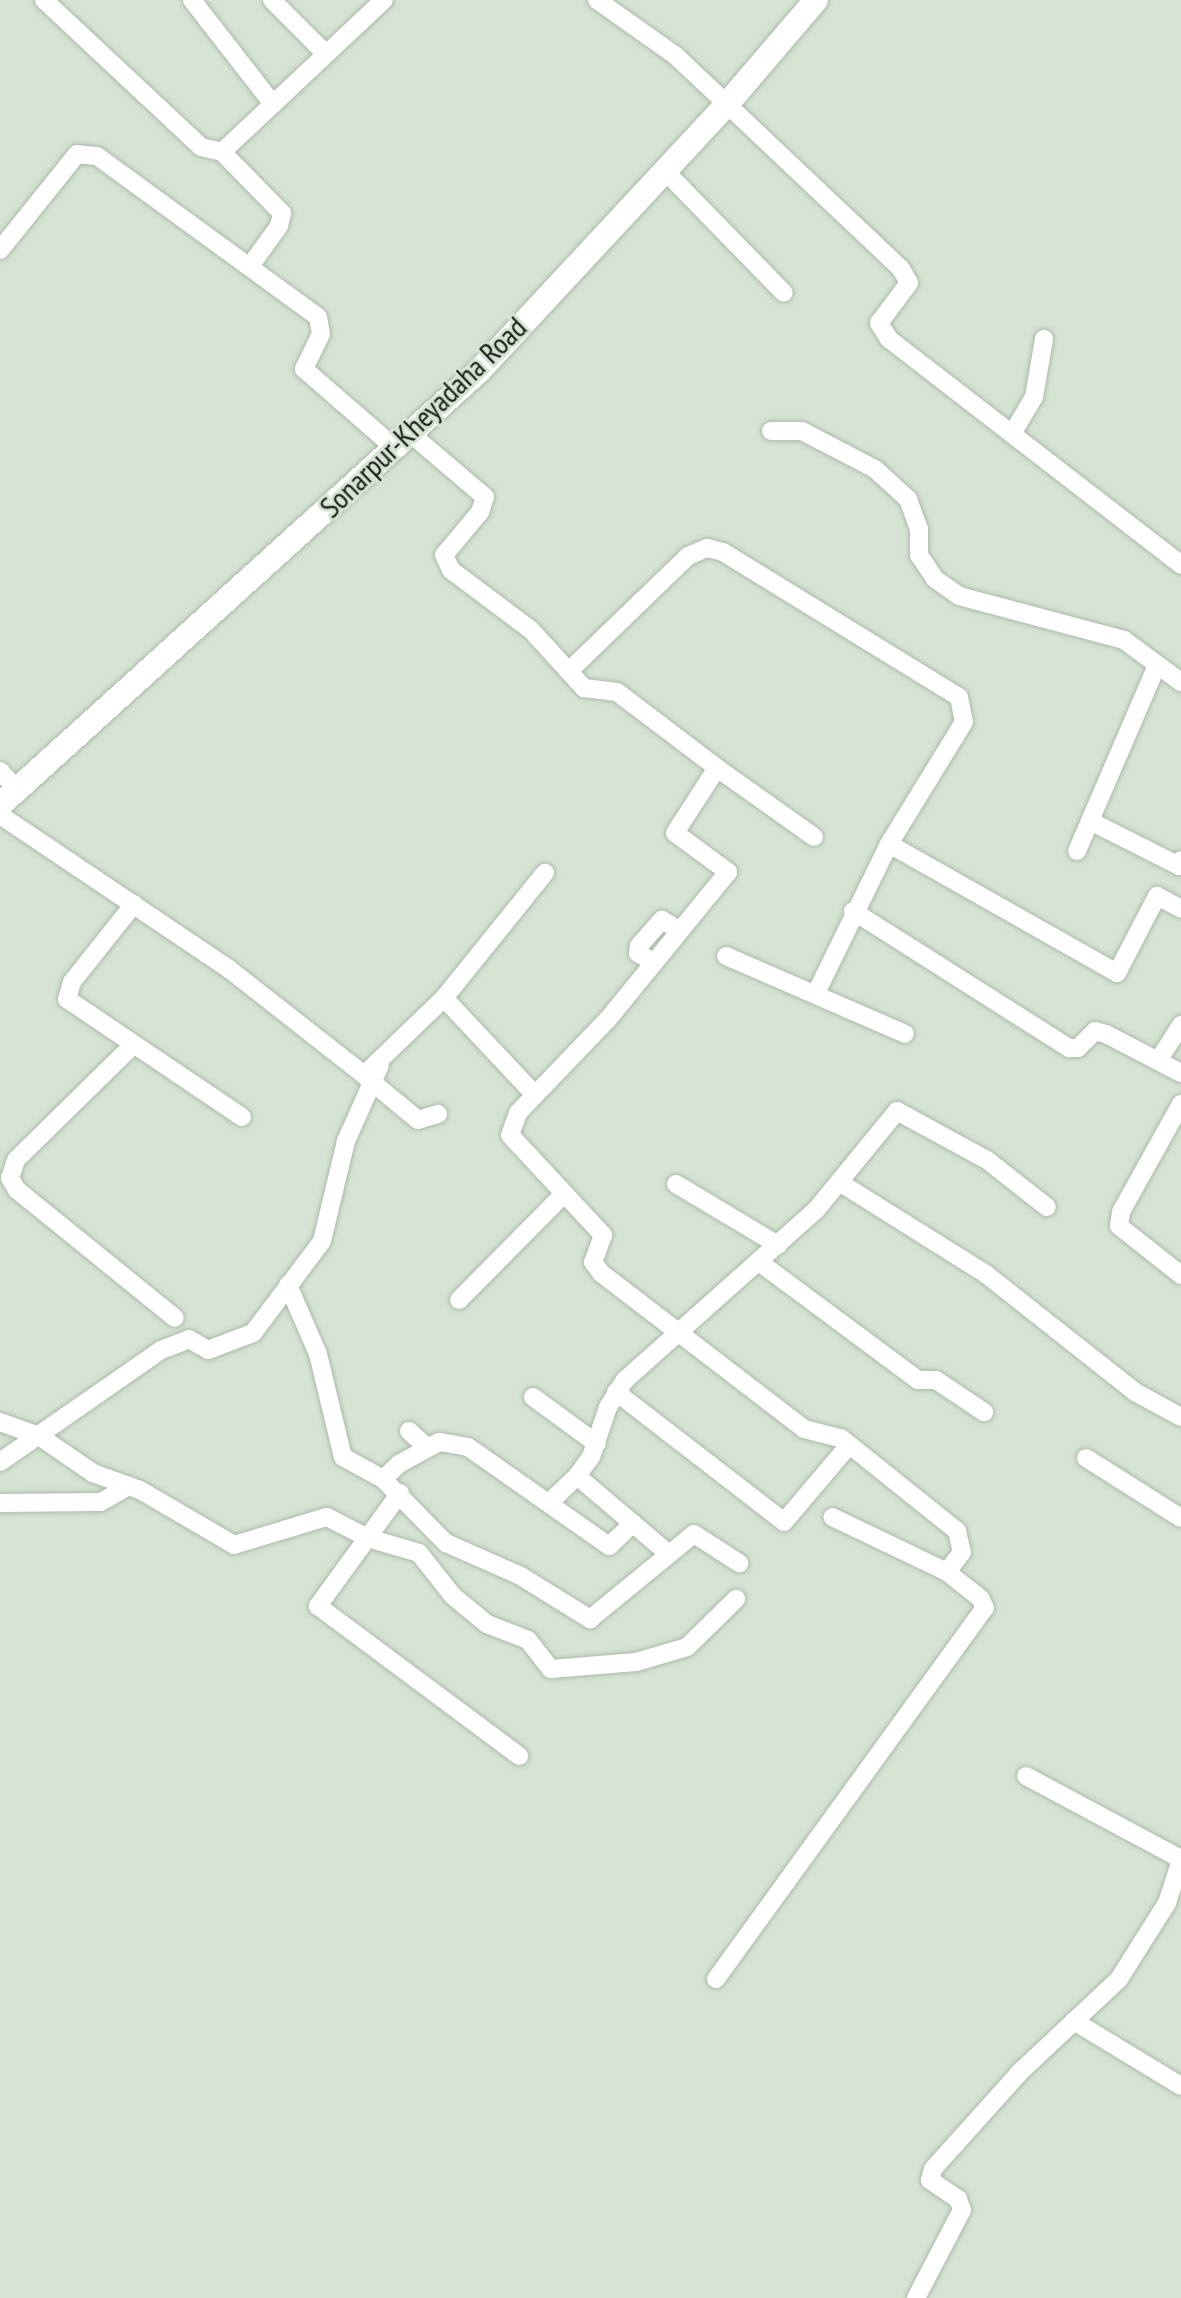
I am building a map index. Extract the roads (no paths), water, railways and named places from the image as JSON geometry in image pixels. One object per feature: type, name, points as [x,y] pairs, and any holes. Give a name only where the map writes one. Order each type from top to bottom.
[{"type":"main road","name":"Sonarpur-Kheyadaha Road","points":[[9,797],[479,371],[728,103],[816,0]]},
{"type":"street","points":[[44,0],[201,147],[222,152],[282,213],[279,226],[250,266]]},
{"type":"street","points":[[192,0],[273,104]]},
{"type":"street","points":[[272,0],[325,53]]},
{"type":"street","points":[[597,0],[676,56],[901,269],[909,283],[881,315],[882,331],[1181,565]]},
{"type":"street","points":[[222,152],[380,1]]},
{"type":"street","points":[[0,250],[69,163],[85,151],[114,167],[318,317],[321,334],[305,359],[310,377],[485,497],[480,512],[444,555],[444,562],[531,630],[590,692],[607,688],[628,699],[814,837]]},
{"type":"street","points":[[665,171],[784,293]]},
{"type":"street","points":[[1012,434],[1034,397],[1044,339]]},
{"type":"street","points":[[771,431],[802,431],[875,469],[908,499],[919,529],[919,555],[935,579],[959,596],[1124,640],[1156,668],[1181,682]]},
{"type":"street","points":[[569,671],[688,556],[707,548],[723,552],[959,697],[964,722],[889,844],[853,911],[817,991]]},
{"type":"street","points":[[1077,851],[1156,668]]},
{"type":"street","points":[[717,768],[675,833],[728,872],[654,963],[534,1094],[510,1125],[510,1135],[603,1235],[595,1268],[804,1429],[832,1434],[849,1445],[957,1531],[962,1552],[947,1572]]},
{"type":"street","points":[[0,771],[9,797]]},
{"type":"street","points":[[0,815],[242,979],[418,1120],[438,1114]]},
{"type":"street","points":[[1090,821],[1179,866],[1181,860]]},
{"type":"street","points":[[889,844],[1117,973],[1157,896],[1181,909]]},
{"type":"street","points":[[0,1462],[161,1350],[189,1339],[208,1350],[253,1333],[322,1241],[346,1141],[368,1079],[382,1059],[444,998],[545,873]]},
{"type":"street","points":[[134,904],[72,982],[67,999],[242,1117]]},
{"type":"street","points":[[853,911],[1069,1048],[1078,1048],[1095,1031],[1181,1073]]},
{"type":"street","points":[[726,956],[817,991],[905,1034]]},
{"type":"street","points":[[444,998],[534,1094]]},
{"type":"street","points":[[1158,1061],[1181,1025]]},
{"type":"street","points":[[133,1045],[16,1160],[10,1178],[17,1190],[175,1318]]},
{"type":"street","points":[[1181,1104],[1121,1212],[1119,1226],[1181,1275]]},
{"type":"street","points":[[549,1503],[577,1476],[597,1444],[616,1392],[778,1245],[839,1182],[888,1117],[904,1110],[987,1160],[1047,1207]]},
{"type":"street","points":[[839,1182],[987,1275],[1135,1392],[1181,1417]]},
{"type":"street","points":[[676,1184],[778,1245]]},
{"type":"street","points":[[459,1300],[564,1194]]},
{"type":"street","points":[[759,1262],[918,1380],[936,1380],[984,1412]]},
{"type":"street","points":[[288,1285],[318,1354],[343,1457],[383,1479],[400,1493],[446,1543],[519,1575],[590,1619],[694,1534],[739,1563]]},
{"type":"street","points":[[616,1392],[784,1522],[849,1445]]},
{"type":"street","points":[[533,1397],[597,1444]]},
{"type":"street","points":[[0,1422],[39,1436],[93,1473],[129,1486],[234,1545],[327,1517],[368,1538],[419,1553],[453,1596],[487,1624],[528,1640],[551,1669],[636,1662],[687,1647],[736,1599]]},
{"type":"street","points":[[409,1431],[428,1448]]},
{"type":"street","points":[[383,1479],[439,1442],[468,1447],[609,1546],[633,1523]]},
{"type":"street","points":[[1086,1458],[1181,1518]]},
{"type":"street","points":[[577,1476],[669,1554]]},
{"type":"street","points":[[0,1503],[101,1502],[129,1486]]},
{"type":"street","points":[[400,1493],[318,1606],[519,1756]]},
{"type":"street","points":[[716,1979],[980,1620],[985,1608],[980,1598],[947,1572],[832,1517]]},
{"type":"street","points":[[916,2298],[962,2210],[958,2199],[930,2180],[933,2169],[1133,1961],[1167,1903],[1181,1860],[1026,1776]]},
{"type":"street","points":[[1074,2021],[1181,2086]]}]
